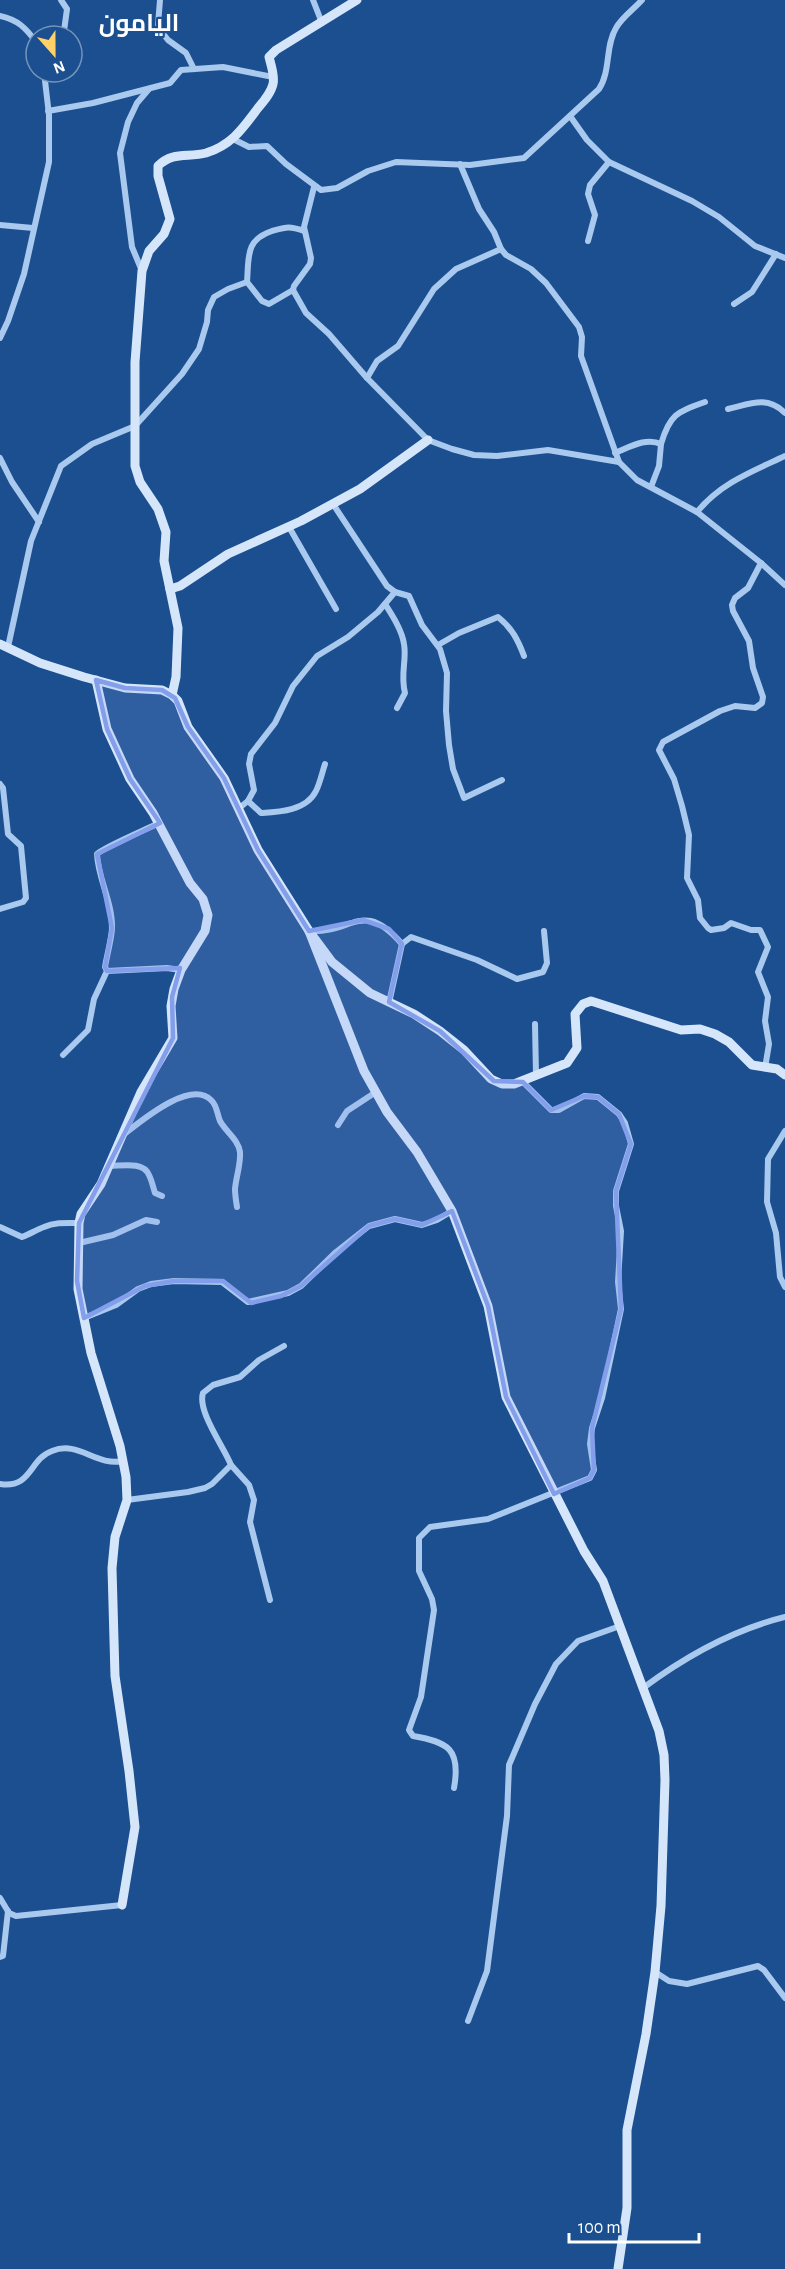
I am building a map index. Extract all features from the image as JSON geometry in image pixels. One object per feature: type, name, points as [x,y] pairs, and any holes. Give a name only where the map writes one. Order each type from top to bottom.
[{"type":"street","points":[[61,0],[67,9],[65,24]]},
{"type":"street","points":[[160,0],[158,25],[161,31],[168,40],[186,53],[195,69]]},
{"type":"street","points":[[313,0],[322,23]]},
{"type":"street","points":[[172,695],[176,677],[178,627],[164,561],[166,538],[163,520],[156,503],[140,482],[136,470],[136,321],[142,271],[149,251],[170,225],[170,212],[158,176],[158,166],[169,157],[207,153],[233,139],[267,96],[273,84],[269,57],[276,50],[357,0]]},
{"type":"street","points":[[233,139],[249,147],[267,146],[314,187],[321,190],[337,188],[368,171],[396,162],[460,164],[524,158],[603,83],[615,30],[625,15],[642,0]]},
{"type":"street","points":[[0,16],[24,27]]},
{"type":"street","points":[[48,111],[150,89],[174,81],[181,70],[223,67],[273,77]]},
{"type":"street","points":[[0,338],[24,274],[49,162],[45,84]]},
{"type":"street","points":[[142,271],[132,247],[120,153],[128,122],[137,104],[150,89]]},
{"type":"street","points":[[570,116],[587,140],[609,162],[692,201],[719,217],[755,246],[785,258]]},
{"type":"street","points":[[588,241],[595,215],[588,194],[590,185],[609,162]]},
{"type":"street","points":[[460,164],[479,209],[494,231],[501,249],[506,255],[531,269],[546,283],[579,327],[582,338],[581,356],[619,462],[631,475],[697,512],[761,562],[785,585]]},
{"type":"street","points":[[314,187],[304,231],[311,258],[310,264],[294,286],[293,291],[306,313],[428,440],[452,450],[474,455],[497,456],[548,450],[619,462]]},
{"type":"street","points":[[0,225],[33,228]]},
{"type":"street","points":[[293,291],[269,304],[262,301],[247,282],[251,248],[254,240],[268,233],[290,226],[304,231]]},
{"type":"street","points":[[367,378],[377,361],[398,346],[434,289],[456,269],[501,249]]},
{"type":"street","points":[[734,304],[752,292],[776,254]]},
{"type":"street","points":[[247,282],[214,297],[208,310],[204,336],[199,349],[182,374],[135,426],[92,444],[61,466],[31,541],[4,645],[40,663],[96,680],[125,688],[162,690],[172,695],[178,701],[188,727],[224,778],[258,850],[309,931],[332,962],[364,989],[414,1014],[440,1031],[464,1050],[495,1081],[510,1085],[523,1082],[571,1059],[578,1043],[575,1014],[583,1004],[591,1001],[681,1030],[700,1029],[715,1034],[729,1042],[752,1065],[777,1069],[785,1075]]},
{"type":"street","points":[[728,409],[756,401],[770,402],[785,412]]},
{"type":"street","points":[[651,487],[659,466],[668,424],[679,411],[705,402]]},
{"type":"street","points":[[170,589],[180,586],[228,554],[289,527],[360,489],[428,440]]},
{"type":"street","points":[[615,453],[646,441],[662,444]]},
{"type":"street","points":[[697,512],[710,496],[723,486],[785,456]]},
{"type":"street","points":[[0,458],[12,482],[39,522]]},
{"type":"street","points":[[333,504],[387,586],[395,592],[409,596],[422,625],[438,645],[447,673],[446,711],[453,769],[464,798],[502,780]]},
{"type":"street","points":[[289,527],[336,609]]},
{"type":"street","points":[[761,562],[748,588],[735,598],[732,605],[748,641],[753,668],[763,698],[762,703],[754,708],[735,706],[720,711],[663,742],[659,750],[674,779],[682,806],[689,835],[687,878],[698,900],[700,918],[711,930],[724,928],[731,923],[751,930],[760,930],[768,942],[758,972],[768,997],[765,1021],[769,1044],[765,1068]]},
{"type":"street","points":[[238,809],[248,801],[255,790],[249,764],[251,754],[275,723],[293,686],[317,656],[348,637],[395,592]]},
{"type":"street","points":[[385,603],[404,643],[402,680],[405,693],[397,708]]},
{"type":"street","points":[[438,645],[459,633],[498,617],[507,624],[518,640],[524,656]]},
{"type":"street","points":[[0,1898],[14,1916],[122,1905],[135,1827],[115,1676],[112,1568],[115,1537],[127,1500],[124,1461],[91,1353],[77,1281],[79,1223],[81,1214],[101,1185],[141,1092],[173,1038],[172,997],[181,970],[205,931],[208,921],[203,899],[190,883],[159,823],[130,779],[107,729],[96,680]]},
{"type":"street","points":[[248,801],[261,813],[288,811],[298,807],[315,793],[325,764]]},
{"type":"street","points":[[0,784],[3,788],[8,834],[21,846],[26,898],[23,902],[0,909]]},
{"type":"street","points":[[63,1055],[88,1030],[94,999],[107,971],[105,967],[112,928],[108,903],[98,869],[97,854],[104,848],[159,823]]},
{"type":"street","points":[[309,931],[321,931],[363,920],[377,922],[389,929],[402,944]]},
{"type":"street","points":[[309,931],[364,1071],[387,1112],[417,1152],[452,1211],[488,1306],[506,1397],[584,1551],[603,1581],[659,1731],[665,1768],[661,1906],[646,2034],[627,2130],[627,2208],[618,2269]]},
{"type":"street","points":[[388,1003],[402,944],[411,938],[477,960],[518,979],[543,972],[547,963],[544,931]]},
{"type":"street","points":[[107,971],[167,968],[181,970]]},
{"type":"street","points":[[535,1024],[536,1075]]},
{"type":"street","points":[[454,1788],[457,1767],[448,1748],[436,1740],[414,1736],[409,1731],[421,1697],[434,1610],[432,1599],[419,1571],[419,1538],[430,1527],[488,1519],[590,1478],[594,1470],[590,1444],[592,1428],[602,1398],[621,1309],[618,1282],[621,1231],[616,1206],[616,1191],[632,1144],[625,1123],[619,1114],[598,1097],[585,1096],[559,1110],[551,1110],[523,1082]]},
{"type":"street","points":[[338,1125],[347,1111],[376,1092]]},
{"type":"street","points":[[122,1136],[154,1111],[190,1094],[199,1093],[208,1097],[215,1104],[225,1128],[238,1145],[240,1155],[235,1190],[237,1208]]},
{"type":"street","points":[[785,1131],[768,1159],[767,1202],[776,1233],[780,1277],[785,1287]]},
{"type":"street","points":[[109,1166],[141,1166],[148,1172],[155,1193],[162,1196]]},
{"type":"street","points":[[84,1318],[116,1305],[145,1286],[164,1282],[222,1282],[243,1300],[251,1303],[281,1296],[301,1286],[336,1252],[369,1226],[395,1220],[422,1225],[452,1211]]},
{"type":"street","points":[[79,1243],[113,1235],[146,1220],[157,1222]]},
{"type":"street","points":[[0,1227],[22,1237],[33,1234],[42,1227],[58,1223],[79,1223]]},
{"type":"street","points":[[270,1600],[250,1522],[254,1500],[249,1485],[231,1465],[201,1400],[202,1394],[213,1386],[240,1377],[259,1360],[284,1346]]},
{"type":"street","points":[[0,1484],[10,1485],[23,1479],[45,1455],[59,1449],[80,1451],[107,1463],[124,1461]]},
{"type":"street","points":[[127,1500],[196,1491],[212,1484],[231,1465]]},
{"type":"street","points":[[643,1688],[678,1662],[719,1641],[754,1626],[785,1617]]},
{"type":"street","points":[[468,2021],[487,1971],[507,1816],[509,1765],[535,1704],[556,1665],[578,1641],[620,1626]]},
{"type":"street","points":[[0,1957],[3,1956],[8,1911]]},
{"type":"street","points":[[655,1972],[669,1981],[687,1984],[758,1966],[764,1970],[785,1998]]},
{"type":"highlighted area","points":[[96,680],[125,688],[162,690],[175,698],[188,727],[224,778],[258,850],[309,931],[363,920],[389,929],[402,944],[389,1002],[440,1031],[494,1081],[523,1082],[551,1110],[584,1096],[598,1097],[619,1114],[631,1144],[616,1191],[621,1309],[592,1428],[594,1470],[590,1478],[554,1494],[506,1397],[488,1306],[452,1211],[422,1225],[395,1219],[369,1226],[301,1286],[281,1296],[251,1303],[223,1281],[174,1281],[145,1286],[84,1318],[77,1281],[79,1223],[173,1038],[172,997],[180,968],[107,971],[105,967],[112,928],[97,854],[160,823],[130,779],[107,729]]},
{"type":"district","name":"اليامون","points":[[139,23]]}]
